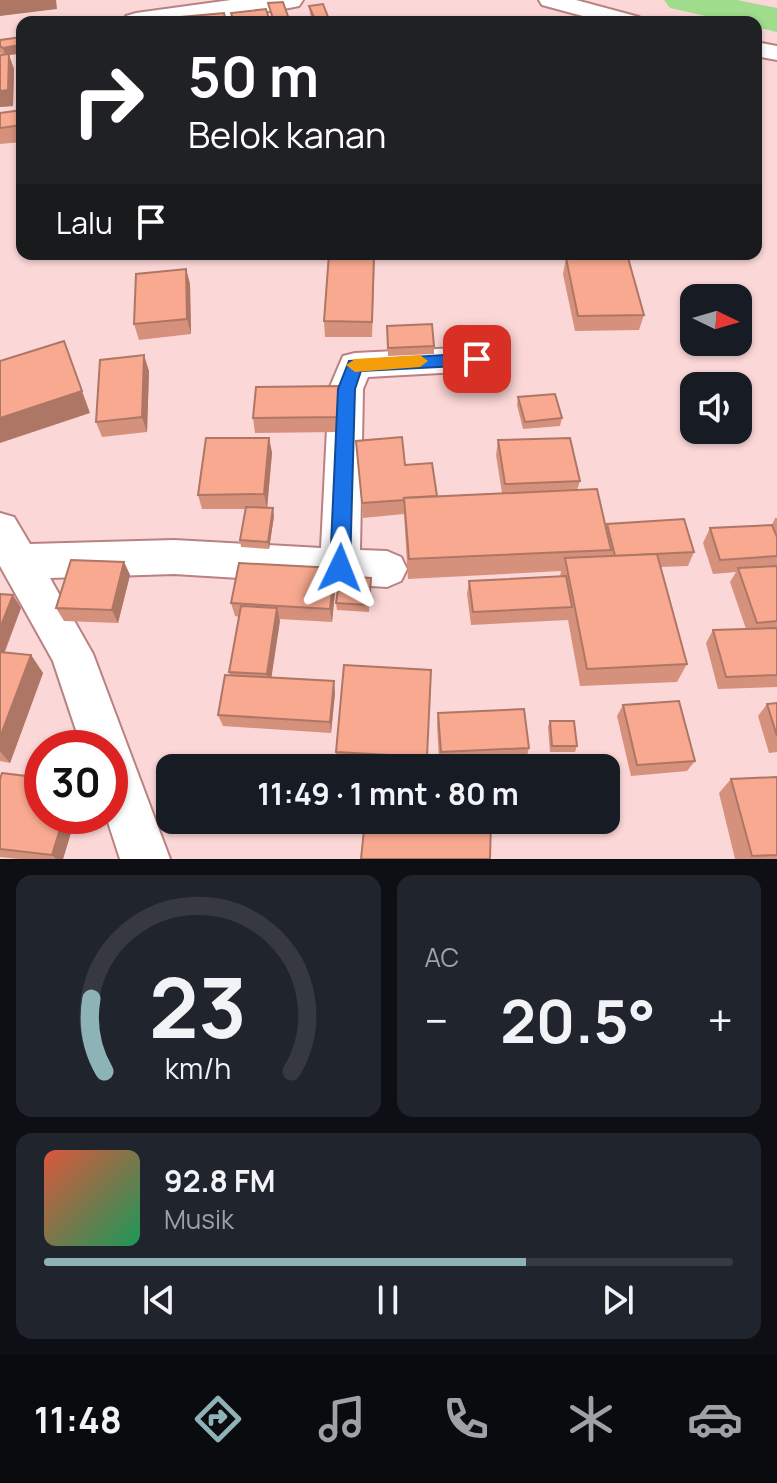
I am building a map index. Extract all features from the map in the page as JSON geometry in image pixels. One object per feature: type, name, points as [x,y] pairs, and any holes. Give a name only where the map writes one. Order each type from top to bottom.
[{"type":"main road","points":[[178,16],[289,0]]},
{"type":"street","points":[[550,0],[609,16]]},
{"type":"street","points":[[340,568],[346,389],[355,365],[477,359]]},
{"type":"street","points":[[9,546],[387,569]]},
{"type":"street","points":[[9,546],[72,654],[99,730]]},
{"type":"street","points":[[128,811],[145,859]]},
{"type":"building","points":[[283,2],[288,16],[272,16],[268,3]]},
{"type":"building","points":[[323,4],[328,16],[313,16],[309,6]]},
{"type":"building","points":[[266,9],[268,16],[232,16],[231,13]]},
{"type":"building","points":[[224,13],[225,16],[192,16]]},
{"type":"building","points":[[16,38],[16,46],[3,48],[0,40]]},
{"type":"building","points":[[9,54],[8,90],[0,91],[0,55]]},
{"type":"building","points":[[16,111],[16,126],[0,128],[0,113]]},
{"type":"building","points":[[329,260],[374,260],[372,322],[324,321]]},
{"type":"building","points":[[566,260],[629,260],[644,315],[578,316]]},
{"type":"building","points":[[186,269],[187,319],[134,324],[136,274]]},
{"type":"building","points":[[432,324],[434,346],[388,348],[387,326]]},
{"type":"building","points":[[64,341],[82,391],[0,418],[0,361]]},
{"type":"building","points":[[144,355],[142,417],[96,422],[100,360]]},
{"type":"building","points":[[340,386],[339,417],[253,418],[256,387]]},
{"type":"building","points":[[555,394],[562,418],[525,422],[518,397]]},
{"type":"building","points":[[402,437],[405,465],[432,463],[437,496],[362,503],[356,441]]},
{"type":"building","points":[[206,438],[269,438],[264,494],[198,495]]},
{"type":"building","points":[[570,438],[580,481],[505,484],[498,440]]},
{"type":"building","points":[[597,489],[611,550],[409,559],[404,498]]},
{"type":"building","points":[[246,507],[273,508],[268,542],[240,540]]},
{"type":"building","points":[[684,519],[694,552],[615,556],[607,524]]},
{"type":"building","points":[[772,525],[777,537],[777,556],[720,560],[710,528]]},
{"type":"building","points":[[657,554],[687,664],[587,669],[565,558]]},
{"type":"building","points":[[71,560],[124,562],[112,610],[56,608]]},
{"type":"building","points":[[239,563],[335,568],[330,609],[231,603]]},
{"type":"building","points":[[777,566],[777,621],[757,623],[738,568]]},
{"type":"building","points":[[340,576],[371,578],[369,605],[336,603]]},
{"type":"building","points":[[566,576],[572,607],[473,612],[469,581]]},
{"type":"building","points":[[0,594],[13,595],[0,628]]},
{"type":"building","points":[[241,606],[277,608],[267,674],[229,672]]},
{"type":"building","points":[[777,628],[777,675],[726,677],[713,630]]},
{"type":"building","points":[[0,652],[31,655],[0,737]]},
{"type":"building","points":[[344,665],[431,670],[427,754],[336,752]]},
{"type":"building","points":[[225,675],[334,681],[330,722],[218,715]]},
{"type":"building","points":[[679,701],[695,761],[637,765],[623,705]]},
{"type":"building","points":[[777,703],[777,736],[767,704]]},
{"type":"building","points":[[524,709],[529,748],[441,752],[438,713]]},
{"type":"building","points":[[550,721],[574,721],[577,746],[552,746]]},
{"type":"building","points":[[2,773],[24,776],[24,834],[58,834],[52,855],[0,849]]},
{"type":"building","points":[[777,777],[777,855],[752,856],[731,779]]},
{"type":"building","points":[[364,834],[491,834],[490,859],[361,859]]},
{"type":"waterway","points":[[683,0],[758,16]]},
{"type":"waterway","points":[[762,17],[777,20]]},
{"type":"slow traffic","points":[[355,365],[420,361]]},
{"type":"route","points":[[340,568],[346,389],[355,365],[477,359]]}]
